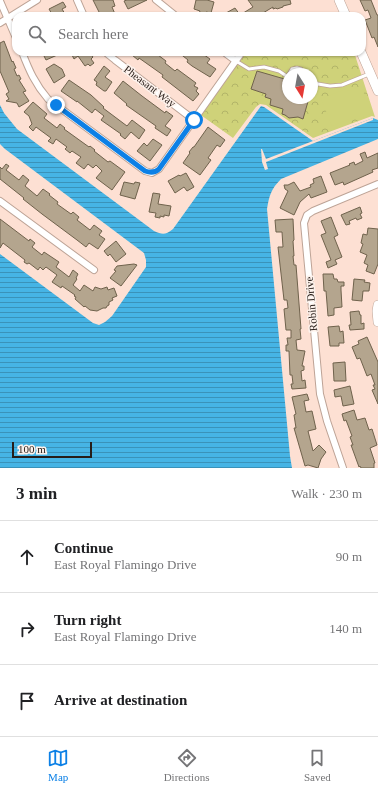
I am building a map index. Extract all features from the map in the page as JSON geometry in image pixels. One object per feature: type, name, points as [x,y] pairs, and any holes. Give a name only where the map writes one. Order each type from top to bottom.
[{"type":"street","points":[[18,12],[37,0]]},
{"type":"street","points":[[77,0],[82,12]]},
{"type":"street","points":[[156,0],[171,12]]},
{"type":"street","points":[[339,0],[344,12]]},
{"type":"street","points":[[0,1],[12,28]]},
{"type":"street","points":[[0,24],[12,16]]},
{"type":"street","points":[[24,56],[32,77],[48,98],[139,166],[152,173],[159,169],[239,56]]},
{"type":"street","name":"Pheasant Way","points":[[110,56],[194,120]]},
{"type":"street","points":[[229,56],[236,61]]},
{"type":"street","points":[[363,56],[378,91]]},
{"type":"street","name":"Robin Drive","points":[[343,468],[326,421],[320,394],[304,219],[309,213],[378,184]]},
{"type":"street","points":[[0,201],[94,270]]},
{"type":"street","points":[[378,305],[378,322]]},
{"type":"lane","points":[[236,61],[249,69],[264,67],[282,72]]},
{"type":"lane","points":[[318,84],[330,86],[342,85],[371,74]]},
{"type":"green space","points":[[241,56],[355,56],[375,117],[372,116],[313,138],[266,105],[260,104],[256,107],[233,138],[198,113]]},
{"type":"green space","points":[[361,86],[372,113],[359,119],[357,116],[332,126],[321,99],[346,89],[348,91]]},
{"type":"water","points":[[0,105],[4,113],[17,129],[154,231],[162,234],[173,229],[261,106],[313,141],[373,118],[378,120],[378,139],[281,179],[273,189],[269,200],[267,209],[292,468],[0,468],[0,254],[93,323],[99,325],[112,316],[146,267],[146,260],[144,253],[0,144]]},
{"type":"pier","points":[[373,118],[373,120],[266,162],[268,169],[265,170],[262,162],[261,149],[266,159]]},
{"type":"building","points":[[93,0],[113,0],[115,6],[112,7],[114,12],[99,12]]},
{"type":"building","points":[[147,0],[128,9],[124,1]]},
{"type":"building","points":[[196,0],[207,0],[214,2],[211,12],[200,12],[194,9]]},
{"type":"building","points":[[248,0],[290,0],[291,4],[277,9],[273,9],[273,7],[265,12],[245,12],[253,7]]},
{"type":"building","points":[[360,0],[371,0],[378,15],[378,47],[374,37],[372,38],[366,23],[366,20],[371,18],[368,10],[365,11]]},
{"type":"building","points":[[63,2],[66,7],[62,9],[64,12],[51,12],[49,9]]},
{"type":"building","points":[[235,8],[238,12],[228,12]]},
{"type":"building","points":[[4,41],[12,62],[13,61],[16,68],[14,69],[17,76],[19,75],[21,79],[19,80],[26,91],[23,92],[29,101],[19,107],[17,103],[6,101],[9,99],[6,94],[9,92],[0,71],[0,43]]},
{"type":"building","points":[[44,56],[55,56],[46,60]]},
{"type":"building","points":[[78,56],[92,56],[91,59],[94,63],[90,66],[88,64],[85,66]]},
{"type":"building","points":[[133,56],[159,56],[175,71],[177,69],[196,83],[194,86],[198,88],[196,91],[199,94],[193,101],[162,77],[163,75],[139,58],[138,60]]},
{"type":"building","points":[[183,56],[206,56],[210,59],[207,63],[216,69],[210,77],[192,66],[187,62],[188,60]]},
{"type":"building","points":[[54,64],[62,69],[65,76],[54,83],[46,69]]},
{"type":"building","points":[[104,66],[110,71],[105,77],[112,82],[106,91],[96,85],[97,82],[94,80]]},
{"type":"building","points":[[257,71],[282,78],[282,104],[307,104],[303,119],[298,117],[289,118],[282,114],[283,109],[270,105],[271,99],[265,97],[266,94],[251,89]]},
{"type":"building","points":[[69,80],[91,95],[104,107],[103,108],[127,126],[132,120],[145,130],[139,139],[131,132],[125,139],[120,135],[121,134],[101,120],[104,116],[95,109],[92,113],[61,91]]},
{"type":"building","points":[[123,81],[165,113],[166,111],[173,116],[165,126],[171,130],[167,136],[155,128],[156,126],[126,105],[127,104],[114,93]]},
{"type":"building","points":[[33,102],[47,114],[44,118],[57,128],[60,124],[65,128],[64,129],[89,147],[90,146],[108,162],[110,161],[125,172],[112,190],[96,178],[102,171],[96,165],[93,168],[88,164],[84,169],[76,163],[81,157],[72,151],[70,153],[65,149],[67,147],[56,139],[53,144],[48,141],[51,138],[36,127],[33,131],[29,127],[32,124],[29,116],[24,112]]},
{"type":"building","points":[[208,127],[225,140],[220,147],[217,145],[208,158],[211,160],[200,175],[183,163],[190,153],[189,152]]},
{"type":"building","points":[[153,139],[162,145],[150,161],[137,151],[144,143],[147,146]]},
{"type":"building","points":[[365,152],[367,158],[378,153],[378,168],[372,170],[373,172],[344,185],[343,182],[335,185],[330,173],[354,162],[355,165],[363,161],[360,154]]},
{"type":"building","points":[[6,164],[9,166],[6,170],[19,180],[23,175],[29,180],[25,186],[37,196],[43,189],[58,202],[57,204],[71,214],[73,212],[79,217],[77,220],[90,230],[94,225],[102,231],[99,235],[105,239],[98,249],[89,243],[86,247],[23,199],[24,198],[0,179],[0,167],[2,169]]},
{"type":"building","points":[[186,173],[194,187],[187,191],[184,187],[175,193],[168,181]]},
{"type":"building","points":[[321,176],[327,192],[311,198],[309,194],[300,202],[294,215],[280,208],[288,191],[285,189],[284,185],[294,182],[300,191],[311,187],[310,185],[314,183],[313,179]]},
{"type":"building","points":[[124,182],[134,184],[135,182],[140,183],[135,199],[120,195]]},
{"type":"building","points":[[153,193],[160,194],[158,204],[171,206],[169,216],[164,215],[164,217],[160,216],[160,218],[155,217],[156,213],[149,212]]},
{"type":"building","points":[[360,207],[362,213],[360,214],[362,218],[357,220],[356,218],[349,221],[350,224],[346,225],[341,215]]},
{"type":"building","points":[[331,217],[338,235],[334,237],[342,257],[335,260],[337,264],[328,268],[326,262],[331,260],[321,235],[326,233],[321,221]]},
{"type":"building","points":[[0,219],[29,241],[30,239],[35,243],[32,247],[42,255],[44,252],[59,262],[56,267],[69,277],[73,270],[78,274],[73,285],[80,291],[84,285],[93,291],[95,287],[101,289],[107,287],[108,290],[114,288],[117,296],[112,298],[113,300],[109,302],[109,305],[106,308],[97,311],[90,310],[85,306],[84,307],[75,299],[75,295],[62,286],[61,288],[52,282],[57,275],[46,267],[43,270],[40,267],[38,270],[29,263],[27,264],[24,262],[25,260],[3,243],[0,248]]},
{"type":"building","points":[[293,219],[293,256],[294,265],[296,265],[301,329],[301,339],[296,340],[297,350],[305,351],[302,366],[304,366],[304,370],[301,371],[302,381],[305,380],[306,388],[292,389],[291,384],[293,384],[292,375],[290,375],[289,351],[286,351],[286,345],[288,345],[287,338],[291,338],[291,330],[286,330],[284,309],[288,308],[287,300],[284,300],[278,247],[283,247],[282,232],[276,232],[275,220]]},
{"type":"building","points":[[368,228],[378,229],[378,264],[374,274],[366,271],[368,265],[364,263],[367,255],[360,252],[363,244],[361,243],[363,234],[367,235]]},
{"type":"building","points":[[116,241],[126,254],[116,262],[110,254],[108,256],[104,251]]},
{"type":"building","points":[[137,265],[121,286],[110,278],[116,271],[114,270],[117,266]]},
{"type":"building","points":[[323,274],[333,274],[334,279],[337,279],[338,282],[344,282],[344,286],[341,286],[342,307],[334,308],[334,315],[328,316]]},
{"type":"building","points":[[354,279],[365,280],[364,282],[370,283],[369,291],[363,291],[362,301],[352,300]]},
{"type":"building","points":[[359,311],[361,315],[361,324],[364,323],[364,329],[350,330],[350,312]]},
{"type":"building","points":[[339,326],[340,332],[343,331],[344,343],[339,343],[339,346],[330,346],[328,327]]},
{"type":"building","points":[[367,337],[378,362],[378,404],[372,390],[375,389],[373,385],[375,385],[371,374],[367,376],[360,358],[357,359],[352,347],[359,344],[358,341]]},
{"type":"building","points":[[345,362],[346,381],[334,381],[333,363]]},
{"type":"building","points":[[350,386],[354,404],[343,406],[341,396],[335,397],[334,390]]},
{"type":"building","points":[[307,394],[309,400],[304,401],[306,412],[312,411],[316,429],[308,431],[313,451],[319,445],[326,452],[321,459],[318,468],[308,465],[305,466],[294,428],[296,428],[294,415],[296,414],[292,397]]},
{"type":"building","points":[[354,410],[357,420],[365,418],[369,430],[372,429],[377,445],[370,448],[375,463],[374,468],[359,467],[351,445],[353,445],[350,437],[352,436],[342,414]]},
{"type":"route","points":[[56,105],[145,171],[152,173],[159,169],[194,120]]}]
